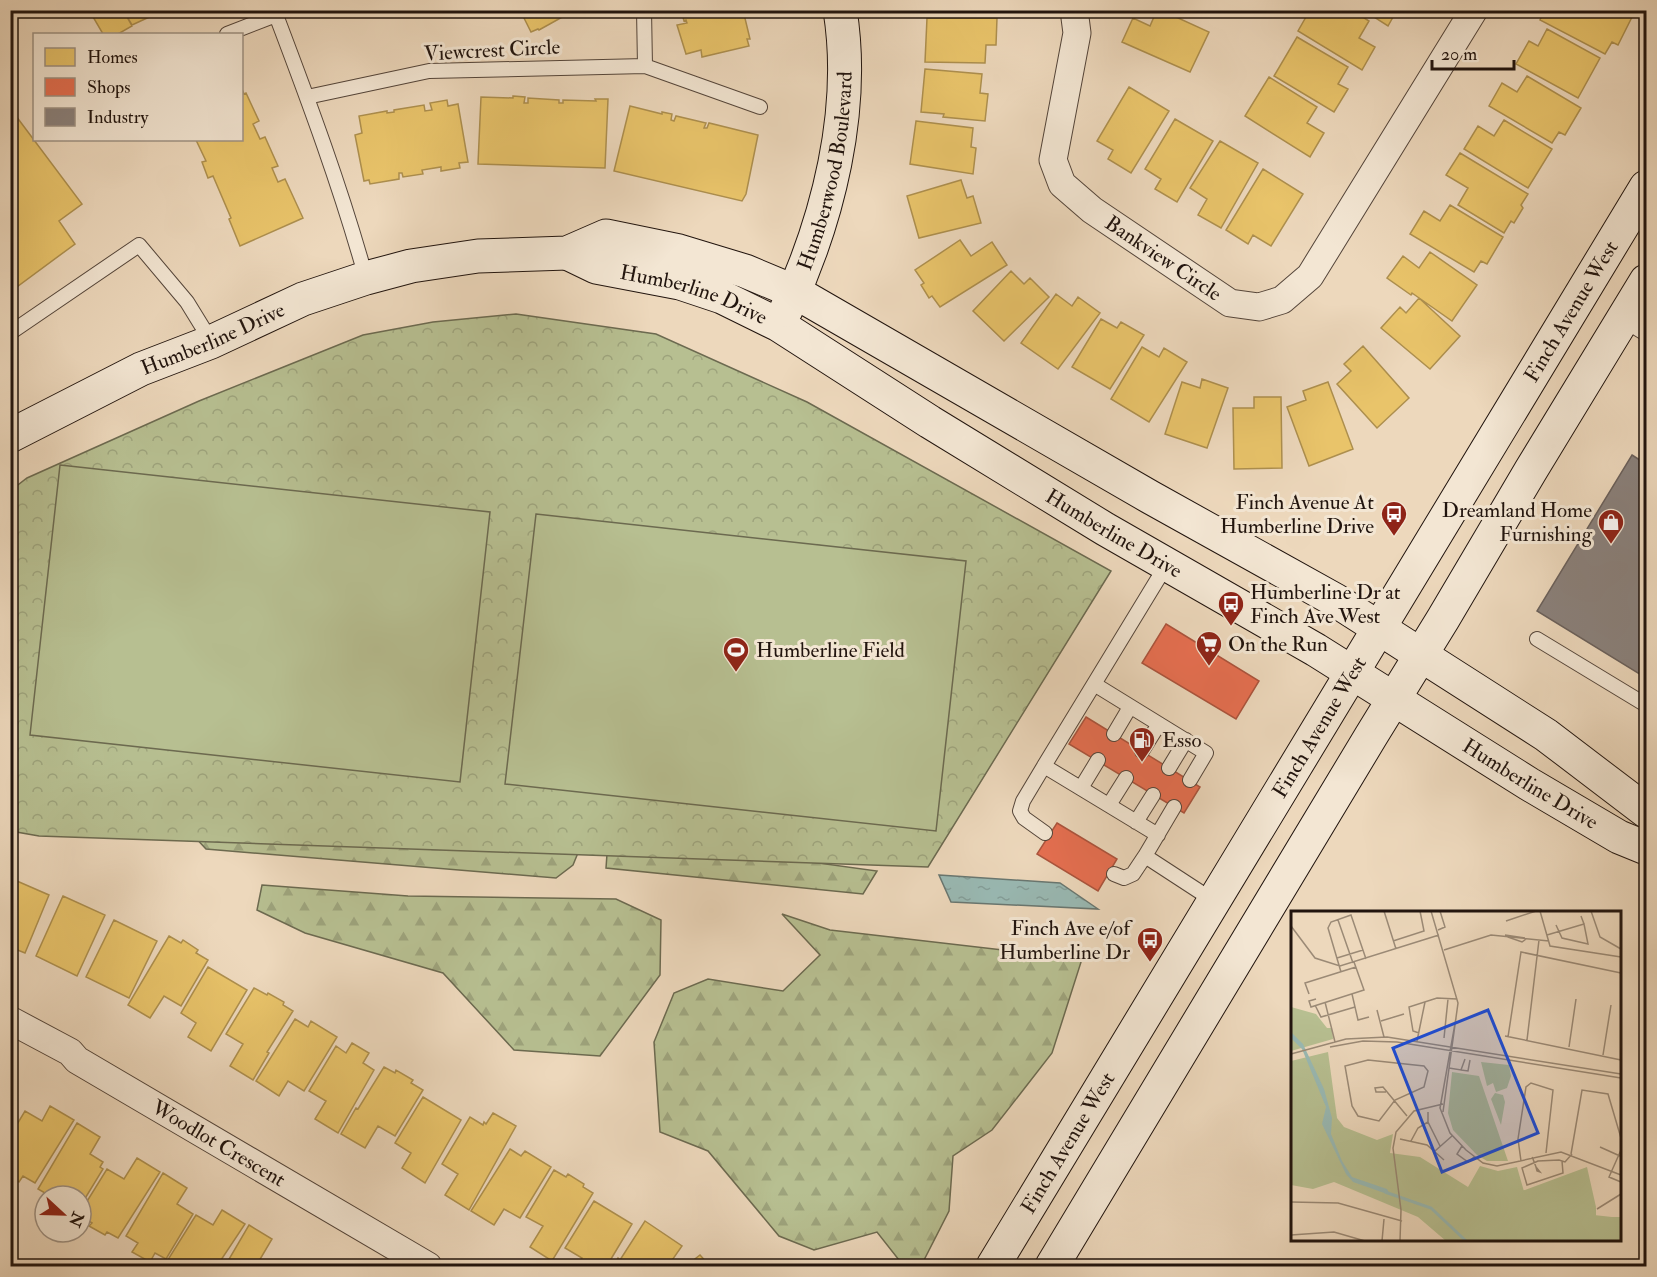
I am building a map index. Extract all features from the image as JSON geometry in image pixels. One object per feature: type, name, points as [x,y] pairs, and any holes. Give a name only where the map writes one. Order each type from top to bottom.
[{"type":"street","name":"Humberwood Boulevard","points":[[779,325],[795,292],[815,240],[836,162],[844,86],[843,25],[840,10]]},
{"type":"street","name":"Bankview Circle","points":[[1074,10],[1077,33],[1053,160],[1062,184],[1092,210],[1230,303],[1259,307],[1281,300],[1310,276],[1474,10]]},
{"type":"street","name":"Finch Avenue West","points":[[993,1266],[1647,187]]},
{"type":"street","name":"Humberline Drive","points":[[13,430],[141,369],[211,342],[303,299],[366,278],[411,266],[478,256],[567,253],[606,236],[678,251],[745,271],[795,292],[1150,497],[1335,600],[1546,735],[1647,811]]},
{"type":"street","name":"Humberline Drive","points":[[567,253],[596,267],[680,283],[722,297],[779,325],[930,422],[1096,523],[1307,645],[1549,796],[1619,837],[1647,848]]},
{"type":"street","points":[[1052,1266],[1531,470],[1635,327],[1647,281]]},
{"type":"street","name":"Woodlot Crescent","points":[[10,1020],[70,1052],[77,1060],[428,1266]]},
{"type":"lane","points":[[644,10],[645,66]]},
{"type":"lane","points":[[229,33],[279,13],[352,229],[366,278]]},
{"type":"lane","name":"Viewcrest Circle","points":[[307,97],[429,71],[645,66],[760,107]]},
{"type":"lane","points":[[10,333],[139,244],[187,302],[211,342]]},
{"type":"lane","points":[[1046,833],[1024,818],[1020,811],[1023,801],[1167,564]]},
{"type":"lane","points":[[1537,639],[1647,705]]},
{"type":"lane","points":[[1094,684],[1206,753],[1190,780]]},
{"type":"lane","points":[[1114,734],[1130,706]]},
{"type":"lane","points":[[1142,752],[1159,724]]},
{"type":"lane","points":[[1169,768],[1186,740]]},
{"type":"lane","points":[[1081,788],[1098,760]]},
{"type":"lane","points":[[1044,766],[1158,835]]},
{"type":"lane","points":[[1109,805],[1126,778]]},
{"type":"lane","points":[[1137,822],[1154,795]]},
{"type":"lane","points":[[1114,874],[1124,878],[1133,874],[1174,807]]},
{"type":"lane","points":[[1145,856],[1215,902]]},
{"type":"green space","points":[[516,314],[656,334],[807,402],[1111,571],[928,867],[39,836],[11,831],[10,491],[27,478],[199,401],[363,335],[433,322]]},
{"type":"green space","points":[[60,465],[490,512],[460,782],[30,735]]},
{"type":"green space","name":"Humberline Field","points":[[536,514],[966,561],[936,831],[505,784]]},
{"type":"green space","points":[[165,805],[580,848],[573,865],[556,878],[206,849]]},
{"type":"green space","points":[[629,837],[877,871],[863,894],[606,868],[608,840]]},
{"type":"green space","points":[[262,885],[408,896],[616,899],[661,920],[660,975],[600,1056],[514,1050],[443,973],[305,933],[257,910]]},
{"type":"green space","points":[[782,914],[830,930],[1082,959],[1052,1053],[992,1130],[953,1156],[949,1211],[924,1260],[899,1260],[877,1232],[814,1250],[779,1236],[708,1151],[660,1132],[654,1042],[674,993],[708,979],[783,991],[820,955]]},
{"type":"water","points":[[939,875],[1060,883],[1098,909],[951,902]]},
{"type":"building: Homes","points":[[89,10],[123,10],[132,26],[120,33],[102,33]]},
{"type":"building: Homes","points":[[123,10],[157,10],[158,13],[132,25]]},
{"type":"building: Homes","points":[[520,10],[575,10],[531,32]]},
{"type":"building: Homes","points":[[681,10],[743,10],[750,39],[747,39],[749,46],[702,57],[701,50],[686,54],[677,25],[687,23],[686,20],[684,21]]},
{"type":"building: Homes","points":[[1157,10],[1209,32],[1190,72],[1122,42],[1133,18],[1150,26]]},
{"type":"building: Homes","points":[[1310,10],[1352,10],[1369,21],[1359,38],[1375,47],[1362,70],[1298,31]]},
{"type":"building: Homes","points":[[1363,10],[1397,10],[1388,26]]},
{"type":"building: Homes","points":[[1545,10],[1619,10],[1632,17],[1618,45],[1612,42],[1605,54],[1540,20]]},
{"type":"building: Homes","points":[[927,18],[997,18],[996,45],[986,45],[985,63],[925,62]]},
{"type":"building: Homes","points":[[1547,29],[1600,58],[1578,98],[1516,64],[1529,41],[1538,46]]},
{"type":"building: Homes","points":[[1297,37],[1348,67],[1338,84],[1348,89],[1334,112],[1274,76]]},
{"type":"building: Homes","points":[[925,69],[982,74],[980,93],[988,94],[985,121],[943,117],[944,114],[921,112]]},
{"type":"building: Homes","points":[[1527,76],[1581,108],[1565,135],[1559,132],[1552,143],[1489,106],[1502,83],[1517,92]]},
{"type":"building: Homes","points":[[1269,77],[1317,107],[1307,123],[1324,133],[1310,157],[1245,116]]},
{"type":"building: Homes","points":[[1129,87],[1169,111],[1131,173],[1108,159],[1113,150],[1097,141]]},
{"type":"building: Homes","points":[[243,92],[246,93],[259,121],[253,124],[260,139],[265,137],[278,166],[272,168],[278,182],[285,179],[303,218],[240,246],[213,176],[208,178],[202,162],[206,161],[196,141],[243,141]]},
{"type":"building: Homes","points":[[513,96],[525,97],[524,103],[528,103],[528,98],[559,100],[559,103],[563,103],[563,100],[608,99],[605,168],[478,164],[481,97],[513,98]]},
{"type":"building: Homes","points":[[447,100],[448,106],[458,104],[468,162],[459,163],[460,168],[441,171],[441,167],[422,170],[423,174],[403,177],[402,173],[399,173],[399,179],[370,184],[369,180],[364,181],[355,135],[362,133],[359,116],[394,112],[394,110],[424,105],[425,111],[432,110],[430,103]]},
{"type":"building: Homes","points":[[630,106],[662,114],[662,112],[672,114],[671,120],[674,121],[676,116],[706,123],[704,128],[707,128],[709,123],[758,135],[746,194],[742,201],[614,171]]},
{"type":"building: Homes","points":[[10,108],[82,204],[59,221],[75,244],[10,292]]},
{"type":"building: Homes","points":[[1175,119],[1213,141],[1177,202],[1155,189],[1161,179],[1145,169]]},
{"type":"building: Homes","points":[[1504,120],[1552,149],[1528,188],[1464,149],[1478,126],[1494,136]]},
{"type":"building: Homes","points":[[916,121],[973,128],[971,147],[976,148],[973,174],[910,164]]},
{"type":"building: Homes","points":[[1220,141],[1258,163],[1221,228],[1198,215],[1207,199],[1190,188]]},
{"type":"building: Homes","points":[[1460,153],[1528,194],[1514,223],[1511,221],[1504,233],[1458,205],[1468,188],[1446,175]]},
{"type":"building: Homes","points":[[1263,169],[1303,194],[1271,246],[1253,235],[1248,244],[1226,230]]},
{"type":"building: Homes","points":[[961,180],[967,198],[973,196],[981,223],[919,238],[907,196]]},
{"type":"building: Homes","points":[[1450,205],[1503,237],[1487,264],[1481,261],[1474,272],[1410,234],[1424,211],[1440,221]]},
{"type":"building: Homes","points":[[960,240],[971,256],[992,242],[1007,265],[940,307],[932,296],[929,298],[921,285],[924,283],[915,270]]},
{"type":"building: Homes","points":[[1430,252],[1477,285],[1452,321],[1387,278],[1403,256],[1419,268]]},
{"type":"building: Homes","points":[[1011,271],[1024,284],[1030,278],[1049,297],[1004,341],[973,311]]},
{"type":"building: Homes","points":[[1056,294],[1072,306],[1078,297],[1100,313],[1058,369],[1021,343]]},
{"type":"building: Homes","points":[[1419,298],[1460,336],[1430,369],[1381,328],[1400,307],[1406,313]]},
{"type":"building: Homes","points":[[1101,319],[1117,328],[1121,322],[1144,335],[1110,389],[1072,367]]},
{"type":"building: Homes","points":[[1363,346],[1409,398],[1377,428],[1337,384],[1351,371],[1344,364]]},
{"type":"building: Homes","points":[[1142,347],[1159,357],[1164,348],[1187,362],[1149,422],[1111,399]]},
{"type":"building: Homes","points":[[1202,379],[1228,388],[1207,448],[1165,434],[1182,382],[1200,388]]},
{"type":"building: Homes","points":[[1328,382],[1353,449],[1309,466],[1287,407],[1306,400],[1303,391]]},
{"type":"building: Homes","points":[[1254,397],[1281,397],[1282,468],[1234,469],[1233,408],[1254,408]]},
{"type":"building: Homes","points":[[10,878],[49,895],[25,953],[10,947]]},
{"type":"building: Homes","points":[[63,896],[105,915],[77,976],[36,956]]},
{"type":"building: Homes","points":[[114,920],[157,941],[129,998],[86,977]]},
{"type":"building: Homes","points":[[169,936],[181,943],[183,940],[198,950],[196,953],[208,960],[181,1006],[164,996],[150,1018],[128,1005]]},
{"type":"building: Homes","points":[[208,967],[247,990],[211,1051],[188,1037],[196,1023],[181,1013]]},
{"type":"building: Homes","points":[[254,988],[284,1002],[283,1005],[293,1011],[267,1052],[269,1053],[253,1080],[230,1066],[243,1044],[226,1034]]},
{"type":"building: Homes","points":[[295,1019],[308,1027],[311,1021],[337,1037],[304,1091],[288,1081],[279,1096],[256,1081]]},
{"type":"building: Homes","points":[[352,1043],[369,1053],[363,1063],[374,1070],[338,1133],[315,1119],[326,1101],[309,1091],[336,1046],[346,1053]]},
{"type":"building: Homes","points":[[384,1067],[395,1073],[396,1070],[413,1080],[411,1083],[423,1090],[395,1136],[378,1126],[365,1148],[341,1134]]},
{"type":"building: Homes","points":[[423,1097],[461,1120],[425,1183],[402,1168],[411,1153],[395,1143]]},
{"type":"building: Homes","points":[[50,1106],[74,1120],[35,1183],[23,1176],[19,1182],[10,1176],[10,1136],[25,1111],[42,1121]]},
{"type":"building: Homes","points":[[493,1113],[516,1126],[469,1210],[445,1195],[458,1174],[442,1164],[470,1117],[483,1125]]},
{"type":"building: Homes","points":[[77,1123],[100,1137],[90,1154],[103,1162],[100,1167],[103,1169],[93,1185],[41,1184]]},
{"type":"building: Homes","points":[[510,1149],[521,1156],[525,1151],[551,1167],[520,1218],[504,1209],[494,1225],[471,1211]]},
{"type":"building: Homes","points":[[137,1158],[160,1172],[118,1238],[107,1232],[105,1235],[93,1228],[93,1192],[107,1169],[124,1179]]},
{"type":"building: Homes","points":[[554,1170],[566,1177],[568,1174],[593,1193],[552,1261],[530,1247],[543,1226],[526,1217]]},
{"type":"building: Homes","points":[[163,1173],[187,1188],[177,1204],[193,1214],[166,1259],[155,1253],[150,1262],[132,1252],[138,1243],[126,1236]]},
{"type":"building: Homes","points":[[594,1201],[632,1224],[608,1266],[577,1266],[582,1258],[565,1248]]},
{"type":"building: Homes","points":[[222,1210],[245,1224],[217,1266],[164,1266],[196,1215],[213,1225]]},
{"type":"building: Homes","points":[[645,1221],[682,1246],[668,1266],[613,1266],[618,1258],[620,1260]]},
{"type":"building: Homes","points":[[249,1225],[272,1239],[259,1261],[269,1266],[225,1266]]},
{"type":"building: Homes","points":[[700,1255],[709,1265],[715,1260],[721,1266],[686,1266]]},
{"type":"building: Homes","points":[[10,1256],[28,1266],[10,1266]]},
{"type":"building: Shops","points":[[1166,624],[1259,681],[1236,719],[1142,663]]},
{"type":"building: Shops","points":[[1086,717],[1200,787],[1184,813],[1069,744]]},
{"type":"building: Shops","points":[[1057,823],[1117,859],[1098,891],[1037,854]]},
{"type":"building: Industry","points":[[1632,455],[1646,464],[1646,678],[1537,611]]},
{"type":"place","name":"Finch Avenue At Humberline Drive","points":[[1394,537]]},
{"type":"place","name":"Dreamland Home Furnishing","points":[[1611,545]]},
{"type":"place","name":"Humberline Dr at Finch Ave West","points":[[1231,627]]},
{"type":"place","name":"On the Run","points":[[1209,667]]},
{"type":"place","name":"Humberline Field","points":[[736,673]]},
{"type":"place","name":"Esso","points":[[1142,763]]},
{"type":"place","name":"Finch Ave e/of Humberline Dr","points":[[1150,963]]}]
